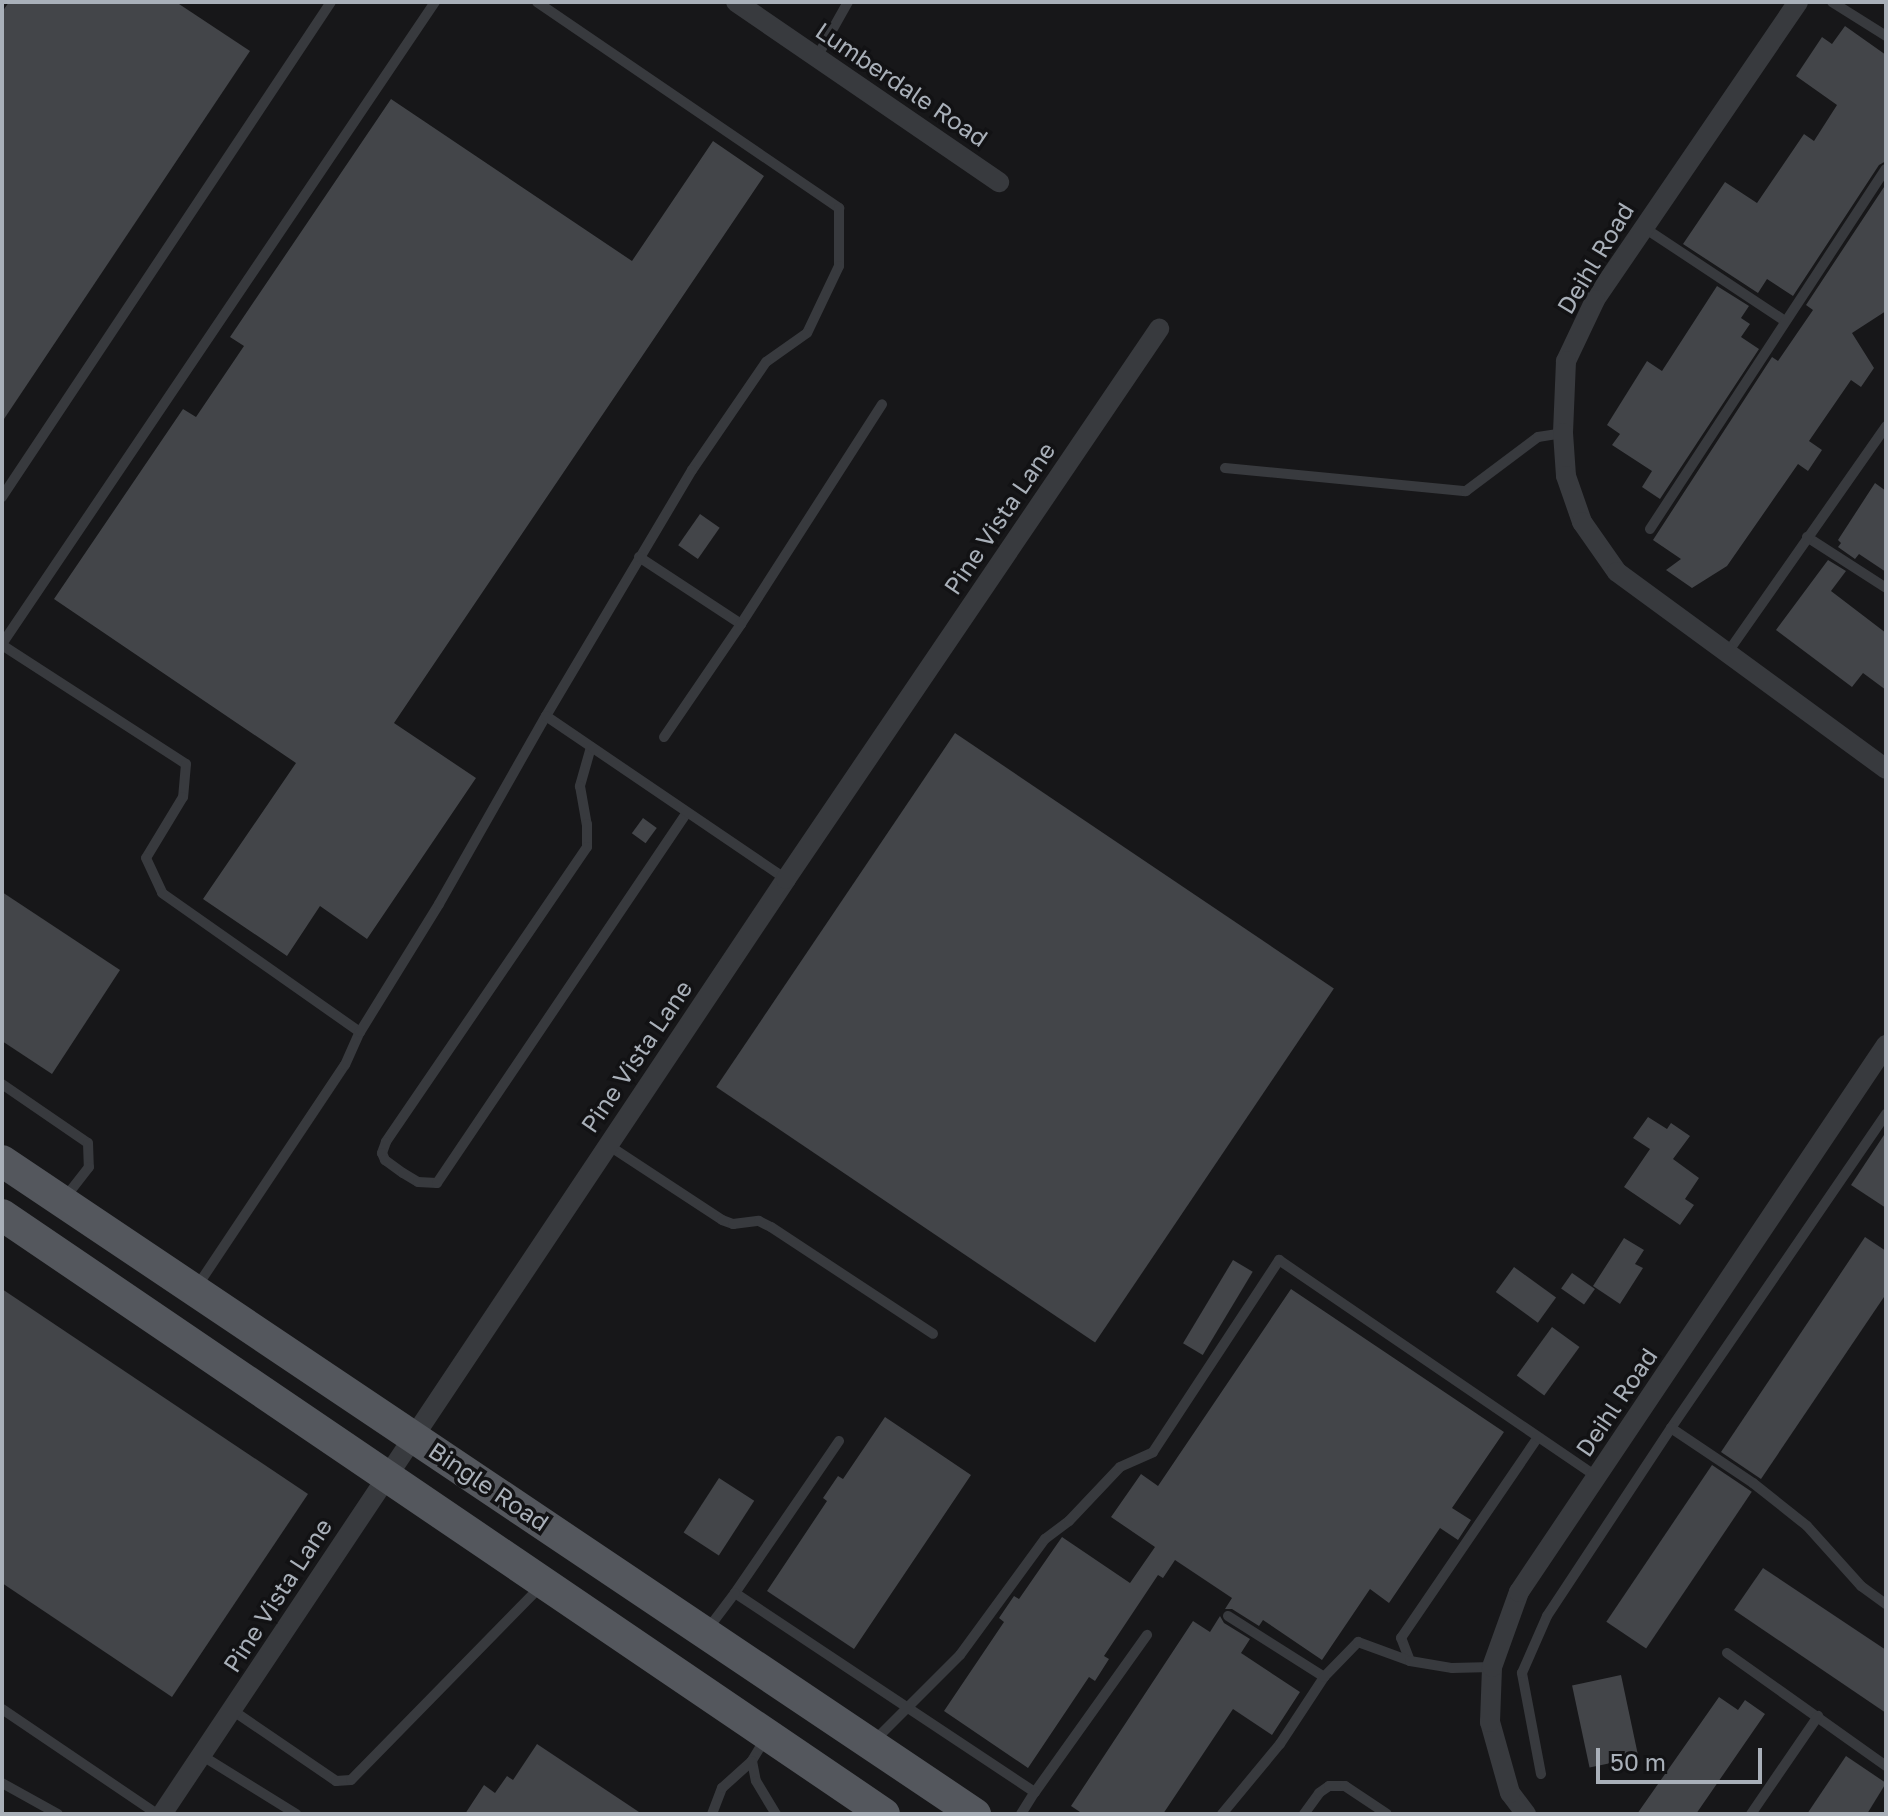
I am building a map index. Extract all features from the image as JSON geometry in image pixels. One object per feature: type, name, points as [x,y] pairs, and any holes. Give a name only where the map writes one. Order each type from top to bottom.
[{"type":"main road","name":"Bingle Road","points":[[2,1161],[975,1814]]},
{"type":"main road","points":[[36,1239],[62,1201]]},
{"type":"main road","points":[[2,1215],[543,1584],[760,1747],[884,1814]]},
{"type":"main road","points":[[760,1747],[794,1691]]},
{"type":"street","name":"Lumberdale Road","points":[[736,2],[999,182]]},
{"type":"street","name":"Deihl Road","points":[[1798,2],[1595,300],[1566,361],[1563,433],[1566,476],[1582,522],[1617,572],[1886,769]]},
{"type":"street","name":"Pine Vista Lane","points":[[159,1814],[232,1710],[786,879],[1159,329]]},
{"type":"street","name":"Deihl Road","points":[[1526,1814],[1510,1793],[1490,1722],[1492,1667],[1519,1592],[1886,1045]]},
{"type":"lane","points":[[2,497],[331,2]]},
{"type":"lane","points":[[360,1032],[162,893],[146,858],[183,797],[186,764],[2,644],[435,2]]},
{"type":"lane","points":[[195,1290],[345,1065],[360,1032],[439,904],[692,470],[766,362],[807,333],[839,266],[839,208],[537,2]]},
{"type":"lane","points":[[817,57],[848,2]]},
{"type":"lane","points":[[1832,2],[1886,36]]},
{"type":"lane","points":[[1650,529],[1886,169]]},
{"type":"lane","points":[[1643,227],[1785,321]]},
{"type":"lane","points":[[664,737],[741,624],[882,404]]},
{"type":"lane","points":[[1728,652],[1886,426]]},
{"type":"lane","points":[[1225,468],[1466,491],[1538,437],[1563,433]]},
{"type":"lane","points":[[1807,537],[1886,588]]},
{"type":"lane","points":[[639,557],[741,624]]},
{"type":"lane","points":[[546,716],[786,879]]},
{"type":"lane","points":[[591,747],[580,786],[587,824],[587,847],[386,1142],[382,1153],[385,1160],[403,1173],[418,1182],[437,1183],[687,812]]},
{"type":"lane","points":[[2,1084],[88,1143],[89,1167],[62,1201]]},
{"type":"lane","points":[[1541,1774],[1522,1673],[1547,1616],[1671,1428],[1886,1114]]},
{"type":"lane","points":[[608,1145],[722,1220],[733,1224],[759,1221],[771,1227],[933,1334]]},
{"type":"lane","points":[[872,1743],[960,1655],[1045,1539],[1069,1521],[1120,1467],[1153,1452],[1279,1260],[1597,1477]]},
{"type":"lane","points":[[1671,1428],[1753,1483],[1807,1526],[1861,1586],[1886,1604]]},
{"type":"lane","points":[[1410,1661],[1401,1638],[1538,1437]]},
{"type":"lane","points":[[706,1631],[839,1441]]},
{"type":"lane","points":[[232,1710],[336,1781],[351,1780],[543,1584]]},
{"type":"lane","points":[[735,1593],[1035,1792]]},
{"type":"lane","points":[[1228,1616],[1324,1677]]},
{"type":"lane","points":[[1021,1814],[1147,1635]]},
{"type":"lane","points":[[1222,1814],[1280,1744],[1324,1677],[1358,1642],[1410,1661],[1452,1668],[1492,1667]]},
{"type":"lane","points":[[1727,1653],[1886,1766]]},
{"type":"lane","points":[[2,1709],[159,1814]]},
{"type":"lane","points":[[1751,1814],[1818,1716]]},
{"type":"lane","points":[[712,1814],[722,1788],[760,1747]]},
{"type":"lane","points":[[760,1747],[756,1781],[776,1814]]},
{"type":"lane","points":[[201,1755],[296,1814]]},
{"type":"lane","points":[[2,1783],[58,1814]]},
{"type":"lane","points":[[1304,1814],[1319,1793],[1329,1786],[1345,1786],[1387,1814]]},
{"type":"building","points":[[9,2],[176,2],[250,51],[2,422],[2,12]]},
{"type":"building","points":[[1845,26],[1886,55],[1886,161],[1879,165],[1793,296],[1767,279],[1758,293],[1683,244],[1725,182],[1757,203],[1804,134],[1814,141],[1837,105],[1796,76],[1822,37],[1832,44]]},
{"type":"building","points":[[391,99],[632,261],[713,141],[764,176],[394,723],[476,778],[367,939],[320,906],[287,956],[203,899],[296,763],[54,599],[183,409],[196,417],[244,346],[230,337]]},
{"type":"building","points":[[1886,184],[1886,311],[1852,333],[1874,368],[1861,387],[1851,380],[1809,441],[1822,450],[1808,471],[1798,464],[1727,566],[1692,588],[1666,570],[1681,559],[1653,540],[1772,357],[1778,361],[1813,310],[1806,305]]},
{"type":"building","points":[[1717,286],[1749,306],[1741,318],[1750,324],[1741,337],[1759,349],[1660,499],[1642,487],[1652,471],[1612,445],[1620,434],[1607,425],[1647,361],[1662,371]]},
{"type":"building","points":[[1875,483],[1886,491],[1886,572],[1859,554],[1855,559],[1838,547],[1841,543],[1838,540]]},
{"type":"building","points":[[700,514],[720,528],[698,559],[678,545]]},
{"type":"building","points":[[1828,560],[1846,571],[1831,591],[1886,633],[1886,690],[1863,673],[1852,687],[1776,630]]},
{"type":"building","points":[[955,733],[1334,989],[1095,1343],[716,1087]]},
{"type":"building","points":[[643,818],[657,828],[646,843],[632,833]]},
{"type":"building","points":[[2,892],[120,970],[52,1074],[2,1041]]},
{"type":"building","points":[[1648,1117],[1667,1129],[1671,1123],[1690,1136],[1673,1159],[1699,1178],[1685,1199],[1694,1205],[1680,1225],[1624,1187],[1650,1149],[1633,1138]]},
{"type":"building","points":[[1886,1132],[1886,1208],[1851,1185]]},
{"type":"building","points":[[1865,1237],[1886,1251],[1886,1294],[1761,1479],[1721,1452]]},
{"type":"building","points":[[1624,1238],[1644,1250],[1635,1264],[1643,1268],[1620,1304],[1593,1286]]},
{"type":"building","points":[[1233,1260],[1253,1272],[1203,1355],[1183,1343]]},
{"type":"building","points":[[1514,1267],[1556,1298],[1538,1323],[1496,1292]]},
{"type":"building","points":[[1572,1273],[1595,1289],[1584,1305],[1561,1289]]},
{"type":"building","points":[[2,1289],[308,1494],[172,1697],[2,1583]]},
{"type":"building","points":[[1291,1289],[1504,1432],[1452,1508],[1471,1520],[1458,1540],[1440,1528],[1389,1603],[1370,1589],[1322,1660],[1263,1620],[1259,1626],[1232,1609],[1225,1609],[1232,1598],[1175,1560],[1163,1578],[1158,1575],[1104,1656],[1109,1659],[1095,1681],[1089,1677],[1028,1768],[944,1711],[1004,1622],[999,1618],[1014,1596],[1019,1599],[1062,1537],[1130,1583],[1155,1547],[1111,1517],[1141,1474],[1158,1486]]},
{"type":"building","points":[[1552,1327],[1580,1347],[1544,1396],[1517,1376]]},
{"type":"building","points":[[885,1417],[971,1475],[854,1649],[767,1591],[827,1501],[823,1498],[838,1476],[843,1479]]},
{"type":"building","points":[[1712,1465],[1752,1492],[1646,1649],[1606,1622]]},
{"type":"building","points":[[719,1478],[754,1501],[719,1555],[684,1533]]},
{"type":"building","points":[[1763,1568],[1886,1650],[1886,1713],[1734,1610]]},
{"type":"building","points":[[1220,1616],[1224,1623],[1250,1639],[1241,1653],[1300,1692],[1272,1735],[1233,1709],[1163,1814],[1083,1814],[1071,1806],[1193,1621],[1210,1632]]},
{"type":"building","points":[[1621,1675],[1638,1757],[1590,1768],[1572,1685]]},
{"type":"building","points":[[1719,1697],[1738,1710],[1745,1700],[1765,1714],[1696,1814],[1637,1814]]},
{"type":"building","points":[[537,1744],[642,1814],[465,1814],[484,1785],[495,1793],[507,1776],[513,1780]]},
{"type":"building","points":[[1846,1756],[1886,1783],[1867,1814],[1807,1814]]}]
